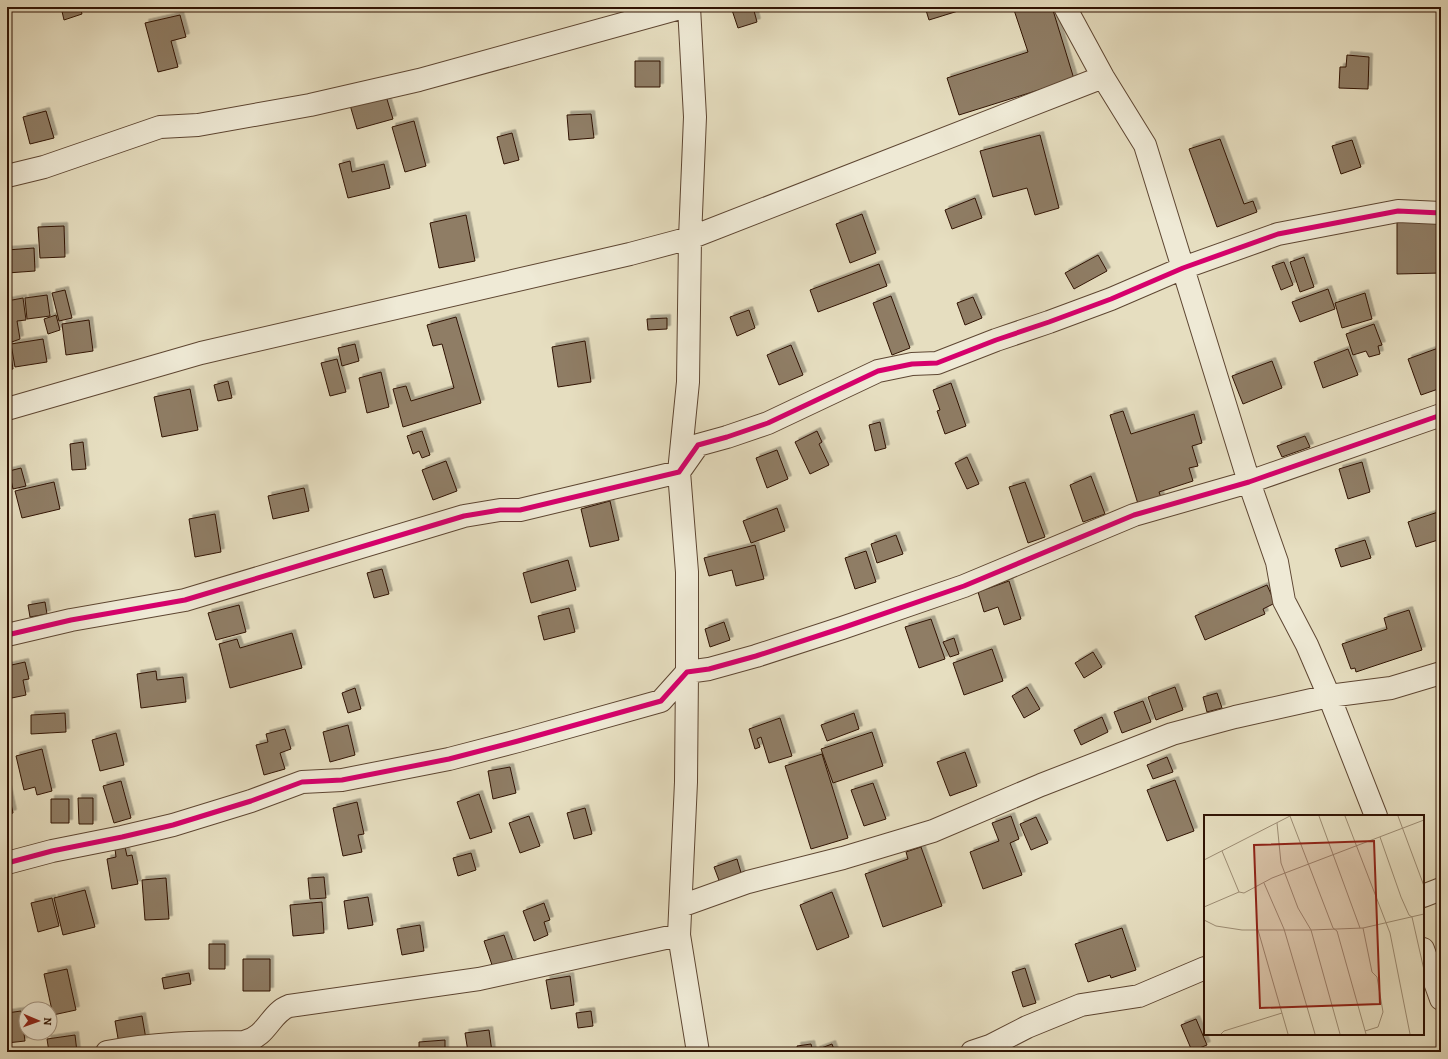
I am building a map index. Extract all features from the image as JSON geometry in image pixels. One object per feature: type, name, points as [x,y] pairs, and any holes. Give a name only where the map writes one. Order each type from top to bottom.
[{"type":"street","points":[[7,176],[44,167],[160,127],[198,125],[310,105],[419,80],[684,7]]},
{"type":"street","points":[[689,7],[695,117],[690,238],[688,382],[679,472],[687,572],[686,782],[679,935],[698,1052]]},
{"type":"street","points":[[1065,7],[1103,77],[1145,145],[1249,482],[1277,562],[1284,600],[1307,645],[1329,696],[1376,815]]},
{"type":"street","points":[[7,409],[201,353],[630,254],[690,238],[1103,77]]},
{"type":"street","points":[[7,635],[71,620],[185,600],[464,516],[500,510],[520,510],[679,472],[698,445],[768,423],[878,371],[912,364],[937,364],[996,340],[1111,299],[1183,268],[1278,234],[1398,211],[1441,213]]},
{"type":"street","points":[[7,863],[52,851],[173,825],[251,801],[302,782],[342,780],[449,758],[625,712],[661,701],[687,672],[756,656],[842,628],[964,586],[1134,515],[1249,482],[1441,415]]},
{"type":"street","points":[[681,906],[748,882],[843,858],[933,830],[1041,785],[1172,734],[1235,717],[1329,696],[1391,688],[1441,673]]},
{"type":"street","points":[[1424,896],[1441,889]]},
{"type":"street","points":[[106,1052],[135,1047],[176,1043],[244,1042],[260,1035],[280,1012],[289,1006],[479,979],[679,935]]},
{"type":"street","points":[[1424,952],[1441,999]]},
{"type":"street","points":[[972,1052],[990,1046],[1026,1027],[1081,1005],[1139,996],[1204,968]]},
{"type":"building","points":[[61,7],[80,7],[82,14],[64,20]]},
{"type":"building","points":[[731,7],[753,7],[757,22],[738,28]]},
{"type":"building","points":[[925,7],[971,7],[929,20]]},
{"type":"building","points":[[1013,7],[1052,7],[1074,79],[959,115],[947,78],[1028,52]]},
{"type":"building","points":[[180,15],[186,37],[171,41],[178,67],[158,72],[145,23]]},
{"type":"building","points":[[1347,55],[1369,57],[1368,89],[1339,88],[1340,67],[1346,67]]},
{"type":"building","points":[[635,61],[660,61],[660,87],[635,87]]},
{"type":"building","points":[[386,96],[393,119],[357,129],[350,105]]},
{"type":"building","points":[[46,111],[54,138],[30,144],[23,117]]},
{"type":"building","points":[[591,114],[594,138],[569,140],[567,115]]},
{"type":"building","points":[[414,121],[426,166],[405,172],[392,127]]},
{"type":"building","points":[[512,133],[519,160],[504,164],[497,137]]},
{"type":"building","points":[[1040,135],[1059,208],[1035,215],[1027,188],[993,197],[980,151]]},
{"type":"building","points":[[1220,139],[1244,204],[1253,201],[1257,212],[1217,227],[1189,149]]},
{"type":"building","points":[[1352,140],[1361,167],[1341,174],[1332,146]]},
{"type":"building","points":[[350,161],[352,172],[384,164],[390,188],[348,198],[339,164]]},
{"type":"building","points":[[975,198],[982,218],[952,229],[945,210]]},
{"type":"building","points":[[862,214],[876,253],[850,263],[836,224]]},
{"type":"building","points":[[466,215],[475,261],[439,268],[430,223]]},
{"type":"building","points":[[1441,216],[1441,273],[1397,274],[1397,217]]},
{"type":"building","points":[[64,226],[65,257],[40,258],[38,227]]},
{"type":"building","points":[[34,248],[35,271],[7,273],[7,250]]},
{"type":"building","points":[[1098,255],[1107,271],[1074,289],[1065,273]]},
{"type":"building","points":[[1304,257],[1314,287],[1300,292],[1290,262]]},
{"type":"building","points":[[1284,262],[1293,285],[1281,290],[1272,266]]},
{"type":"building","points":[[879,264],[887,286],[818,312],[810,290]]},
{"type":"building","points":[[1328,289],[1335,309],[1300,322],[1292,302]]},
{"type":"building","points":[[65,290],[72,318],[59,321],[52,293]]},
{"type":"building","points":[[1365,293],[1372,319],[1342,328],[1335,303]]},
{"type":"building","points":[[47,295],[50,316],[27,319],[25,298]]},
{"type":"building","points":[[891,296],[910,348],[892,355],[873,303]]},
{"type":"building","points":[[973,297],[982,318],[965,325],[957,303]]},
{"type":"building","points":[[23,298],[26,320],[17,321],[20,339],[9,343],[13,369],[7,370],[7,301]]},
{"type":"building","points":[[749,310],[755,328],[737,336],[730,317]]},
{"type":"building","points":[[56,315],[60,330],[48,334],[44,319]]},
{"type":"building","points":[[456,317],[481,403],[403,427],[393,389],[406,386],[411,401],[454,388],[442,344],[433,346],[427,325]]},
{"type":"building","points":[[667,318],[667,329],[648,330],[647,319]]},
{"type":"building","points":[[89,320],[93,351],[66,355],[62,324]]},
{"type":"building","points":[[1374,324],[1382,345],[1378,346],[1380,354],[1369,357],[1366,351],[1353,355],[1346,334]]},
{"type":"building","points":[[43,339],[47,362],[15,367],[11,344]]},
{"type":"building","points":[[585,341],[591,382],[558,387],[552,347]]},
{"type":"building","points":[[355,344],[359,361],[342,366],[338,348]]},
{"type":"building","points":[[791,345],[803,375],[779,385],[767,355]]},
{"type":"building","points":[[1441,347],[1441,388],[1421,395],[1408,359]]},
{"type":"building","points":[[1348,349],[1358,375],[1323,388],[1314,362]]},
{"type":"building","points":[[337,359],[346,392],[330,396],[321,363]]},
{"type":"building","points":[[1272,361],[1282,388],[1243,404],[1232,376]]},
{"type":"building","points":[[381,372],[389,407],[367,413],[359,378]]},
{"type":"building","points":[[228,381],[232,398],[218,401],[214,385]]},
{"type":"building","points":[[951,383],[966,426],[945,434],[937,411],[940,410],[933,390]]},
{"type":"building","points":[[190,389],[198,430],[162,437],[154,397]]},
{"type":"building","points":[[1123,411],[1131,434],[1194,414],[1202,443],[1192,446],[1198,466],[1189,468],[1193,481],[1159,492],[1162,500],[1139,507],[1110,415]]},
{"type":"building","points":[[880,422],[886,448],[875,451],[869,425]]},
{"type":"building","points":[[422,431],[430,455],[422,458],[419,451],[413,454],[407,436]]},
{"type":"building","points":[[817,431],[822,442],[819,444],[829,465],[810,474],[795,442]]},
{"type":"building","points":[[1305,436],[1310,447],[1282,457],[1277,446]]},
{"type":"building","points":[[83,442],[86,469],[72,470],[70,444]]},
{"type":"building","points":[[777,450],[788,479],[767,488],[756,458]]},
{"type":"building","points":[[967,457],[979,484],[967,489],[955,463]]},
{"type":"building","points":[[446,461],[457,491],[433,500],[422,470]]},
{"type":"building","points":[[1362,462],[1370,492],[1348,499],[1339,469]]},
{"type":"building","points":[[21,468],[26,486],[13,489],[9,471]]},
{"type":"building","points":[[1091,476],[1105,514],[1083,522],[1070,485]]},
{"type":"building","points":[[54,482],[60,509],[22,518],[15,491]]},
{"type":"building","points":[[1025,482],[1045,537],[1028,543],[1009,487]]},
{"type":"building","points":[[304,488],[309,511],[273,519],[268,496]]},
{"type":"building","points":[[610,501],[619,540],[590,547],[581,509]]},
{"type":"building","points":[[777,508],[785,531],[751,543],[743,521]]},
{"type":"building","points":[[1441,511],[1441,539],[1416,547],[1408,522]]},
{"type":"building","points":[[215,514],[221,552],[195,557],[189,519]]},
{"type":"building","points":[[896,535],[903,554],[877,563],[871,544]]},
{"type":"building","points":[[1365,540],[1371,558],[1341,567],[1335,549]]},
{"type":"building","points":[[755,545],[764,579],[736,586],[732,570],[709,576],[704,558]]},
{"type":"building","points":[[866,551],[876,582],[855,589],[845,558]]},
{"type":"building","points":[[568,560],[576,590],[531,603],[523,573]]},
{"type":"building","points":[[382,569],[389,594],[374,598],[367,573]]},
{"type":"building","points":[[1009,581],[1021,619],[1004,625],[998,607],[984,612],[978,592]]},
{"type":"building","points":[[1267,585],[1275,603],[1263,609],[1265,614],[1205,640],[1195,616]]},
{"type":"building","points":[[45,602],[47,614],[30,617],[28,605]]},
{"type":"building","points":[[239,605],[246,632],[216,640],[208,613]]},
{"type":"building","points":[[569,608],[575,632],[544,640],[538,616]]},
{"type":"building","points":[[1409,610],[1422,650],[1356,672],[1355,668],[1351,669],[1342,644],[1387,629],[1384,618]]},
{"type":"building","points":[[931,619],[945,659],[919,668],[905,627]]},
{"type":"building","points":[[724,622],[730,640],[710,647],[705,629]]},
{"type":"building","points":[[292,633],[302,668],[230,688],[219,644],[237,639],[240,648]]},
{"type":"building","points":[[954,638],[959,654],[950,657],[943,642]]},
{"type":"building","points":[[992,649],[1003,681],[964,695],[953,663]]},
{"type":"building","points":[[1093,652],[1102,667],[1084,678],[1075,663]]},
{"type":"building","points":[[25,662],[29,679],[23,680],[26,695],[7,699],[7,666]]},
{"type":"building","points":[[156,671],[157,680],[183,677],[186,702],[141,708],[137,674]]},
{"type":"building","points":[[1027,687],[1040,709],[1024,718],[1012,696]]},
{"type":"building","points":[[1175,687],[1183,710],[1156,720],[1148,697]]},
{"type":"building","points":[[355,688],[361,709],[348,713],[342,693]]},
{"type":"building","points":[[1217,693],[1222,708],[1207,712],[1203,697]]},
{"type":"building","points":[[1143,701],[1151,722],[1122,733],[1114,712]]},
{"type":"building","points":[[65,713],[66,732],[31,734],[31,715]]},
{"type":"building","points":[[854,713],[859,729],[827,741],[821,725]]},
{"type":"building","points":[[1102,717],[1108,732],[1081,745],[1074,730]]},
{"type":"building","points":[[780,718],[792,756],[769,763],[761,737],[757,739],[760,747],[755,749],[749,729]]},
{"type":"building","points":[[348,725],[355,755],[330,762],[323,732]]},
{"type":"building","points":[[285,729],[291,749],[280,753],[285,769],[264,775],[256,745],[268,742],[266,734]]},
{"type":"building","points":[[872,732],[883,766],[833,783],[821,749]]},
{"type":"building","points":[[116,733],[124,765],[100,771],[92,740]]},
{"type":"building","points":[[42,749],[52,791],[37,795],[35,787],[24,790],[16,756]]},
{"type":"building","points":[[965,752],[977,786],[950,796],[937,762]]},
{"type":"building","points":[[822,754],[848,838],[811,849],[785,766]]},
{"type":"building","points":[[1167,757],[1173,772],[1153,779],[1147,765]]},
{"type":"building","points":[[510,767],[516,793],[493,799],[488,771]]},
{"type":"building","points":[[1175,780],[1194,831],[1167,841],[1147,790]]},
{"type":"building","points":[[121,781],[131,818],[114,823],[103,786]]},
{"type":"building","points":[[873,783],[886,819],[864,826],[851,790]]},
{"type":"building","points":[[7,785],[13,813],[7,815]]},
{"type":"building","points":[[479,794],[492,832],[470,839],[457,802]]},
{"type":"building","points":[[78,798],[93,798],[93,824],[79,824]]},
{"type":"building","points":[[51,799],[69,799],[69,823],[51,823]]},
{"type":"building","points":[[357,802],[364,834],[358,835],[362,852],[343,856],[333,808]]},
{"type":"building","points":[[585,808],[592,834],[574,839],[567,813]]},
{"type":"building","points":[[529,816],[540,846],[520,853],[509,823]]},
{"type":"building","points":[[1011,816],[1019,839],[1010,843],[1022,875],[983,889],[970,852],[999,841],[992,823]]},
{"type":"building","points":[[1036,817],[1048,843],[1031,850],[1020,824]]},
{"type":"building","points":[[125,847],[127,856],[132,855],[138,884],[112,889],[107,859],[116,857],[115,849]]},
{"type":"building","points":[[921,847],[942,906],[883,927],[865,874],[908,859],[906,852]]},
{"type":"building","points":[[471,853],[476,870],[458,876],[453,858]]},
{"type":"building","points":[[737,859],[742,876],[720,883],[714,867]]},
{"type":"building","points":[[324,877],[326,898],[310,899],[308,878]]},
{"type":"building","points":[[166,878],[169,919],[145,920],[142,880]]},
{"type":"building","points":[[85,890],[95,927],[63,935],[54,898]]},
{"type":"building","points":[[832,892],[849,937],[817,950],[800,905]]},
{"type":"building","points":[[368,897],[373,925],[348,929],[344,901]]},
{"type":"building","points":[[52,898],[59,926],[38,932],[31,903]]},
{"type":"building","points":[[322,902],[324,933],[293,936],[290,905]]},
{"type":"building","points":[[544,903],[550,920],[544,922],[548,935],[534,941],[523,911]]},
{"type":"building","points":[[420,925],[424,951],[402,955],[397,929]]},
{"type":"building","points":[[1122,928],[1136,970],[1111,978],[1110,975],[1088,982],[1075,944]]},
{"type":"building","points":[[504,935],[513,961],[493,968],[484,941]]},
{"type":"building","points":[[209,944],[225,944],[225,969],[209,969]]},
{"type":"building","points":[[243,959],[270,959],[270,991],[243,991]]},
{"type":"building","points":[[1025,968],[1036,1003],[1023,1007],[1012,972]]},
{"type":"building","points":[[67,969],[76,1010],[58,1014],[58,1001],[50,1001],[44,974]]},
{"type":"building","points":[[189,973],[191,984],[164,989],[162,978]]},
{"type":"building","points":[[570,976],[574,1005],[551,1009],[546,980]]},
{"type":"building","points":[[18,1011],[18,1041],[25,1041],[7,1043],[7,1013]]},
{"type":"building","points":[[591,1011],[593,1026],[578,1028],[576,1013]]},
{"type":"building","points":[[142,1016],[146,1039],[119,1044],[115,1021]]},
{"type":"building","points":[[1196,1019],[1207,1045],[1192,1051],[1181,1025]]},
{"type":"building","points":[[489,1030],[492,1052],[468,1052],[465,1033]]},
{"type":"building","points":[[75,1035],[77,1052],[49,1052],[47,1041],[58,1041],[58,1037]]},
{"type":"building","points":[[445,1040],[445,1052],[422,1052],[422,1050],[419,1050],[419,1042]]},
{"type":"building","points":[[811,1044],[813,1052],[798,1052],[797,1046]]},
{"type":"building","points":[[832,1044],[835,1052],[817,1052],[816,1050]]},
{"type":"cycle path","points":[[7,635],[71,620],[185,600],[464,516],[500,510],[520,510],[679,472],[698,445],[768,423],[878,371],[912,364],[937,363],[996,340],[1111,299],[1183,268],[1278,234],[1398,211],[1441,213]]},
{"type":"cycle path","points":[[7,863],[52,851],[173,825],[251,801],[302,782],[342,780],[449,759],[661,701],[687,672],[709,669],[756,656],[842,628],[964,586],[1134,515],[1249,482],[1441,415]]}]
